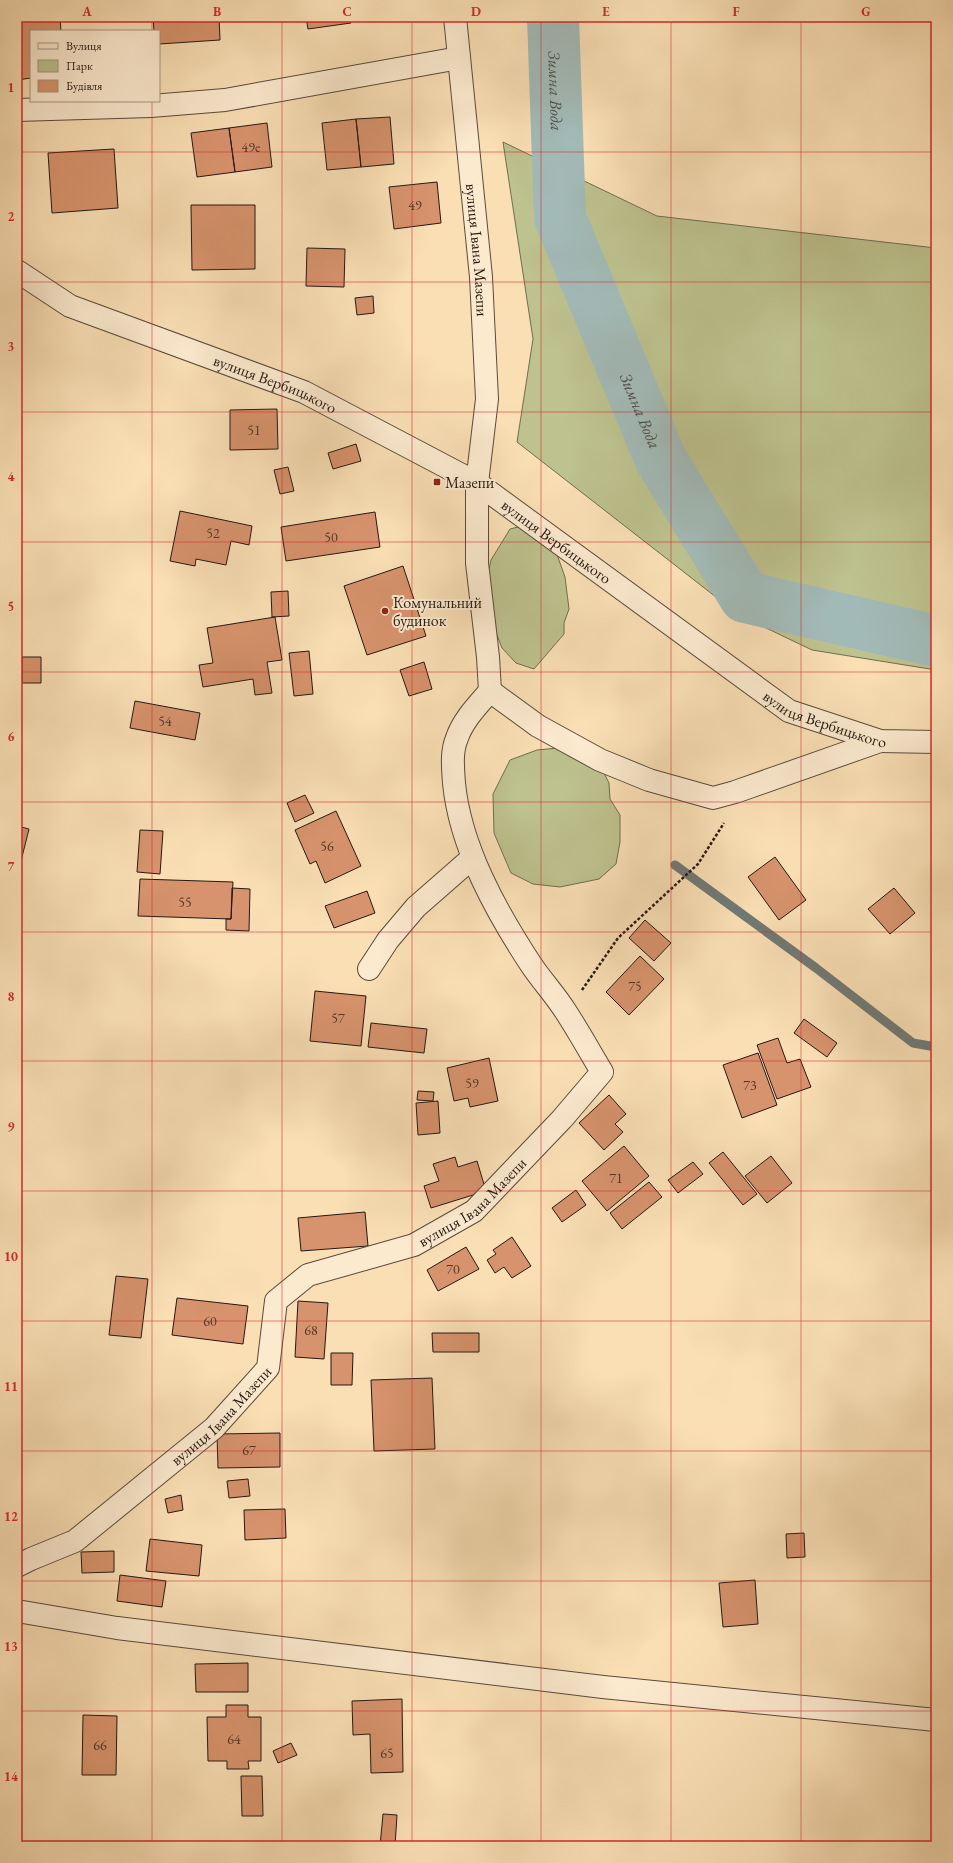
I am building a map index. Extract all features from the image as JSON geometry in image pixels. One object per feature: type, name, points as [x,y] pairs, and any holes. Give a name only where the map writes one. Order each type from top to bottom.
[{"type":"street","name":"вулиця Івана Мазепи","points":[[17,1566],[75,1541],[214,1428],[268,1368],[276,1300],[308,1275],[414,1245],[474,1211],[562,1119],[602,1072],[566,1012],[532,967],[472,858],[459,815],[455,792],[453,754],[457,738],[467,720],[490,691],[488,657],[477,563],[477,483],[486,399],[481,277],[455,17]]},
{"type":"street","points":[[17,110],[151,106],[225,100],[459,58]]},
{"type":"street","name":"вулиця Вербицького","points":[[17,271],[70,306],[304,392],[477,483],[789,711],[880,741],[936,742]]},
{"type":"street","points":[[490,691],[538,726],[600,760],[649,780],[712,798],[735,792],[880,741]]},
{"type":"street","points":[[369,969],[388,940],[416,907],[472,858]]},
{"type":"street","points":[[17,1611],[117,1628],[603,1687],[936,1720]]},
{"type":"path","points":[[566,1012],[618,938],[698,864],[724,825],[735,792]]},
{"type":"green space","points":[[503,142],[657,216],[936,248],[936,670],[812,650],[739,615],[517,442],[533,339]]},
{"type":"green space","points":[[522,526],[555,549],[565,577],[569,609],[564,623],[564,634],[534,669],[516,663],[502,648],[492,622],[484,592],[491,560],[510,529]]},
{"type":"green space","points":[[578,746],[597,759],[609,783],[610,799],[620,815],[620,842],[616,864],[599,879],[560,887],[533,884],[511,873],[494,833],[493,794],[510,760],[537,750]]},
{"type":"building","points":[[17,17],[60,17],[61,30],[30,30],[30,78],[17,80]]},
{"type":"building","points":[[153,17],[219,17],[220,40],[160,44],[160,30],[154,30]]},
{"type":"building","points":[[306,17],[350,17],[351,23],[308,29]]},
{"type":"building","points":[[390,117],[394,164],[361,167],[356,119]]},
{"type":"building","points":[[356,119],[361,167],[327,170],[322,123]]},
{"type":"building","points":[[267,123],[272,167],[235,172],[229,128]]},
{"type":"building","points":[[229,128],[235,172],[197,177],[191,133]]},
{"type":"building","points":[[114,149],[118,208],[52,213],[48,153]]},
{"type":"building","points":[[437,182],[441,223],[394,229],[389,187]]},
{"type":"building","points":[[191,205],[255,205],[255,269],[192,270]]},
{"type":"building","points":[[307,248],[345,249],[344,287],[306,286]]},
{"type":"building","points":[[373,296],[374,313],[357,315],[355,298]]},
{"type":"building","points":[[277,409],[278,449],[230,450],[230,410]]},
{"type":"building","points":[[356,444],[361,461],[333,469],[328,453]]},
{"type":"building","points":[[288,467],[294,491],[280,494],[274,470]]},
{"type":"building","points":[[180,511],[252,526],[249,545],[231,541],[226,565],[196,559],[195,566],[170,561]]},
{"type":"building","points":[[375,512],[380,547],[286,561],[281,527]]},
{"type":"building","name":"Комунальний будинок","points":[[403,566],[426,636],[367,655],[344,586]]},
{"type":"building","points":[[288,591],[289,616],[272,617],[271,592]]},
{"type":"building","points":[[275,617],[282,660],[267,662],[272,693],[255,695],[253,679],[203,687],[199,665],[213,663],[207,628]]},
{"type":"building","points":[[309,651],[313,694],[294,696],[289,653]]},
{"type":"building","points":[[22,657],[41,657],[41,683],[22,683]]},
{"type":"building","points":[[424,662],[432,689],[409,696],[400,670]]},
{"type":"building","points":[[135,701],[200,713],[195,740],[130,728]]},
{"type":"building","points":[[305,795],[314,813],[295,822],[287,803]]},
{"type":"building","points":[[336,811],[361,866],[325,883],[316,861],[310,864],[295,830]]},
{"type":"building","points":[[17,826],[29,829],[18,873],[17,873]]},
{"type":"building","points":[[140,830],[163,831],[160,874],[137,872]]},
{"type":"building","points":[[775,857],[806,900],[779,920],[748,877]]},
{"type":"building","points":[[140,879],[233,882],[231,919],[138,916]]},
{"type":"building","points":[[232,888],[250,889],[249,931],[226,930],[226,919],[231,919]]},
{"type":"building","points":[[894,888],[915,913],[890,934],[868,909]]},
{"type":"building","points":[[367,891],[375,913],[334,928],[325,906]]},
{"type":"building","points":[[645,920],[671,943],[654,961],[629,938]]},
{"type":"building","points":[[640,956],[664,979],[629,1015],[606,992]]},
{"type":"building","points":[[315,991],[366,996],[361,1046],[310,1041]]},
{"type":"building","points":[[804,1019],[837,1043],[827,1057],[794,1033]]},
{"type":"building","points":[[371,1023],[427,1029],[424,1053],[368,1047]]},
{"type":"building","points":[[778,1038],[787,1063],[800,1059],[811,1087],[777,1099],[757,1045]]},
{"type":"building","points":[[758,1053],[777,1105],[742,1118],[723,1065]]},
{"type":"building","points":[[489,1058],[498,1101],[470,1107],[468,1098],[454,1101],[447,1068]]},
{"type":"building","points":[[418,1091],[434,1092],[433,1101],[417,1100]]},
{"type":"building","points":[[609,1095],[626,1114],[615,1124],[623,1132],[604,1150],[579,1123]]},
{"type":"building","points":[[438,1101],[440,1133],[418,1135],[416,1103]]},
{"type":"building","points":[[624,1146],[649,1176],[607,1211],[582,1181]]},
{"type":"building","points":[[723,1152],[757,1194],[743,1205],[709,1163]]},
{"type":"building","points":[[771,1156],[792,1183],[767,1203],[745,1176]]},
{"type":"building","points":[[455,1157],[458,1167],[477,1161],[486,1191],[431,1208],[424,1186],[439,1181],[433,1164]]},
{"type":"building","points":[[693,1162],[703,1174],[678,1193],[668,1180]]},
{"type":"building","points":[[649,1182],[662,1197],[622,1229],[610,1213]]},
{"type":"building","points":[[576,1190],[586,1205],[562,1222],[552,1208]]},
{"type":"building","points":[[365,1212],[368,1246],[301,1251],[298,1218]]},
{"type":"building","points":[[512,1237],[531,1266],[512,1278],[504,1267],[495,1273],[487,1260],[496,1254],[493,1250]]},
{"type":"building","points":[[466,1247],[479,1269],[438,1291],[427,1270]]},
{"type":"building","points":[[116,1276],[148,1279],[141,1338],[109,1335]]},
{"type":"building","points":[[177,1298],[248,1306],[243,1344],[172,1335]]},
{"type":"building","points":[[298,1301],[328,1303],[324,1359],[295,1357]]},
{"type":"building","points":[[432,1333],[479,1333],[479,1352],[433,1352]]},
{"type":"building","points":[[331,1353],[353,1353],[352,1385],[331,1385]]},
{"type":"building","points":[[432,1378],[435,1449],[374,1451],[371,1380]]},
{"type":"building","points":[[280,1433],[280,1467],[218,1468],[217,1434]]},
{"type":"building","points":[[248,1479],[250,1496],[229,1498],[227,1481]]},
{"type":"building","points":[[181,1495],[183,1510],[168,1513],[165,1499]]},
{"type":"building","points":[[285,1509],[286,1538],[245,1540],[244,1510]]},
{"type":"building","points":[[804,1533],[805,1557],[787,1558],[786,1534]]},
{"type":"building","points":[[150,1539],[202,1545],[199,1576],[146,1571]]},
{"type":"building","points":[[114,1551],[114,1572],[82,1573],[81,1552]]},
{"type":"building","points":[[120,1575],[166,1581],[162,1607],[117,1601]]},
{"type":"building","points":[[755,1580],[758,1624],[723,1627],[719,1583]]},
{"type":"building","points":[[248,1663],[248,1692],[196,1692],[195,1664]]},
{"type":"building","points":[[402,1699],[403,1772],[371,1773],[370,1734],[353,1735],[352,1701]]},
{"type":"building","points":[[226,1705],[248,1705],[248,1717],[261,1717],[261,1761],[248,1761],[249,1769],[227,1769],[227,1761],[208,1761],[207,1717],[226,1717]]},
{"type":"building","points":[[83,1715],[117,1716],[116,1775],[82,1775]]},
{"type":"building","points":[[291,1743],[297,1755],[278,1763],[273,1751]]},
{"type":"building","points":[[241,1776],[262,1776],[263,1816],[242,1816]]},
{"type":"building","points":[[383,1814],[397,1815],[395,1846],[380,1846]]},
{"type":"waterway","name":"Зимна Вода","points":[[553,17],[560,218],[661,460],[745,597],[936,641]]},
{"type":"waterway","points":[[675,865],[816,968],[913,1043],[936,1047]]},
{"type":"place","name":"Мазепи","points":[[437,482]]},
{"type":"place","name":"Комунальний будинок","points":[[385,611]]}]
